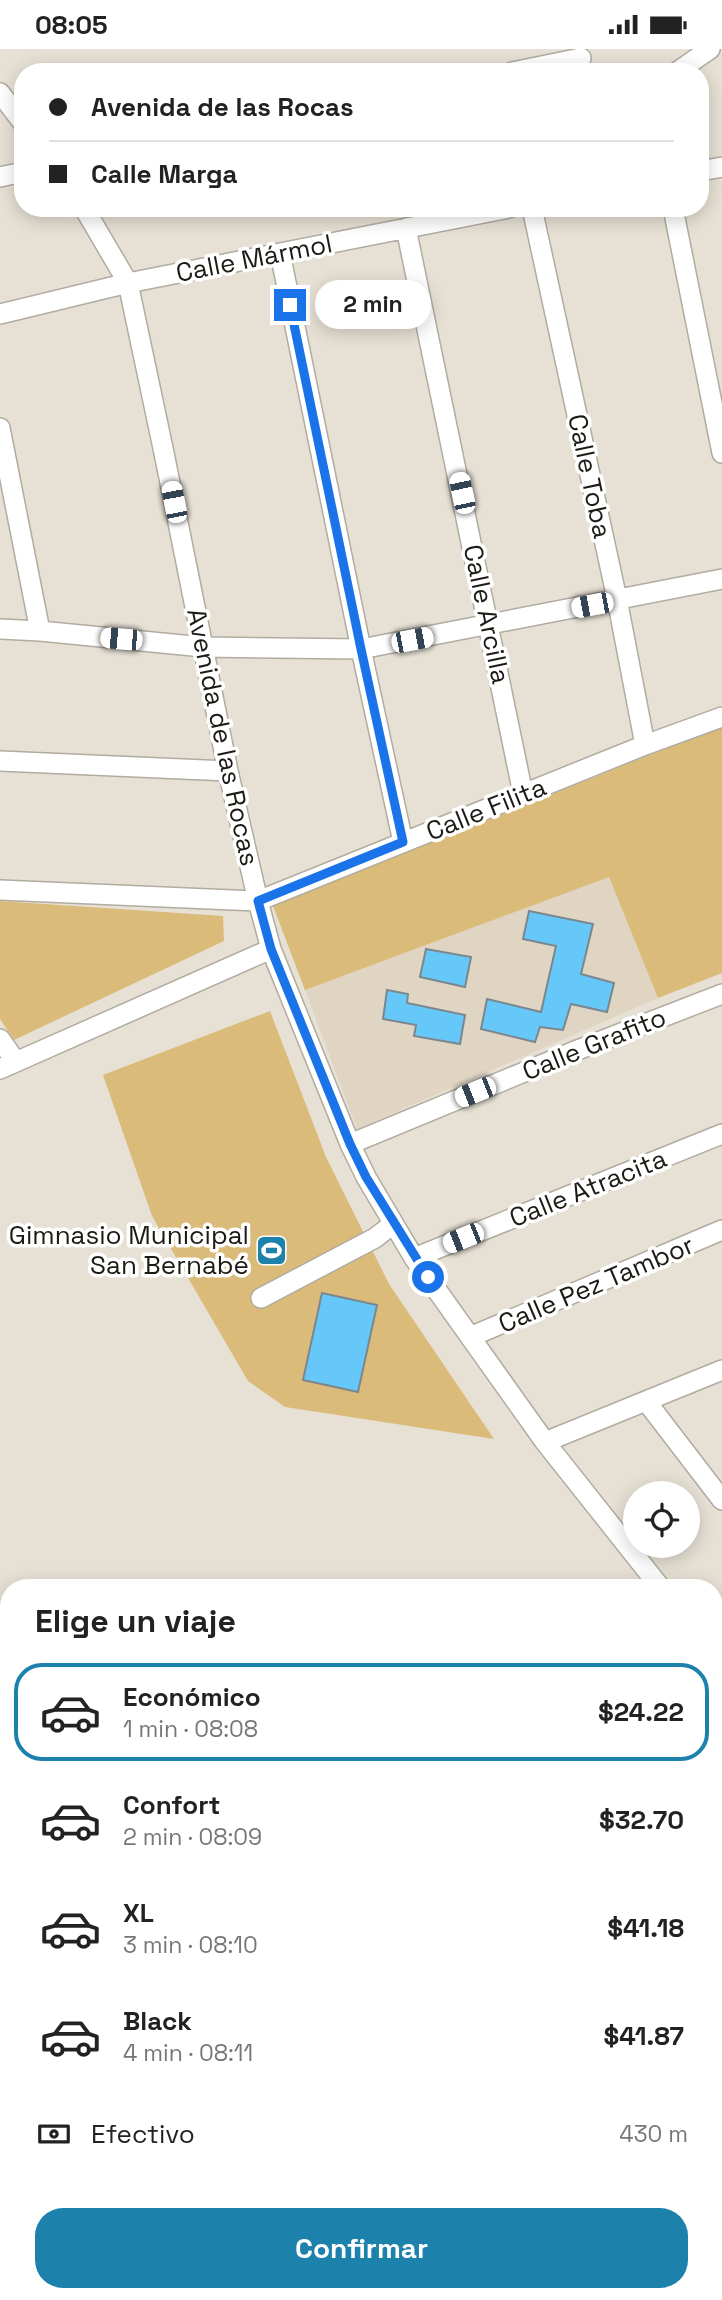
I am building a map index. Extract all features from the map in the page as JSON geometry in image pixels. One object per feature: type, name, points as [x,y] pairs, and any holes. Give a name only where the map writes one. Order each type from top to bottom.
[{"type":"street","points":[[690,63],[710,49]]},
{"type":"street","points":[[564,63],[582,60]]},
{"type":"street","points":[[0,93],[14,111]]},
{"type":"street","name":"Avenida de las Rocas","points":[[89,217],[128,283],[228,771],[271,949],[350,1144],[366,1177],[414,1258],[545,1442],[654,1579]]},
{"type":"street","name":"Calle Mármol","points":[[0,314],[128,283],[463,217]]},
{"type":"street","name":"Calle Toba","points":[[534,217],[617,599],[645,745]]},
{"type":"street","points":[[675,217],[722,453]]},
{"type":"street","name":"Calle Arcilla","points":[[406,228],[523,794]]},
{"type":"street","points":[[280,253],[403,842]]},
{"type":"street","points":[[0,428],[40,631]]},
{"type":"street","points":[[0,629],[203,647],[361,649],[722,579]]},
{"type":"street","name":"Calle Filita","points":[[0,890],[258,901],[645,745],[722,717]]},
{"type":"street","points":[[0,761],[228,771]]},
{"type":"street","points":[[0,1039],[8,1065],[271,949]]},
{"type":"street","name":"Calle Grafito","points":[[350,1144],[575,1051],[722,994]]},
{"type":"street","name":"Calle Atracita","points":[[414,1258],[722,1134]]},
{"type":"street","points":[[261,1298],[375,1238],[393,1224]]},
{"type":"street","name":"Calle Pez Tambor","points":[[470,1337],[722,1230]]},
{"type":"street","points":[[545,1442],[722,1370]]},
{"type":"street","points":[[646,1401],[722,1500]]},
{"type":"shaded area","points":[[722,726],[722,973],[658,998],[609,877],[305,990],[273,906]]},
{"type":"shaded area","points":[[610,876],[658,998],[357,1129],[305,990]]},
{"type":"shaded area","points":[[0,901],[223,916],[224,941],[14,1040],[0,1019]]},
{"type":"shaded area","name":"Gimnasio Municipal San Bernabé","points":[[270,1011],[326,1157],[389,1284],[494,1439],[285,1407],[248,1381],[152,1216],[103,1075]]},
{"type":"building","points":[[529,911],[593,924],[581,974],[614,983],[607,1012],[571,1004],[563,1030],[540,1027],[535,1042],[481,1029],[487,999],[541,1012],[556,946],[523,939]]},
{"type":"building","points":[[426,949],[471,957],[465,987],[420,977]]},
{"type":"building","points":[[387,990],[408,994],[407,1003],[465,1015],[460,1044],[414,1036],[416,1025],[383,1019]]},
{"type":"building","points":[[322,1293],[377,1305],[358,1392],[303,1380]]},
{"type":"place","name":"Gimnasio Municipal San Bernabé","points":[[272,1250]]},
{"type":"route","points":[[290,305],[403,842],[258,901],[271,949],[350,1144],[366,1177],[428,1277]]}]
